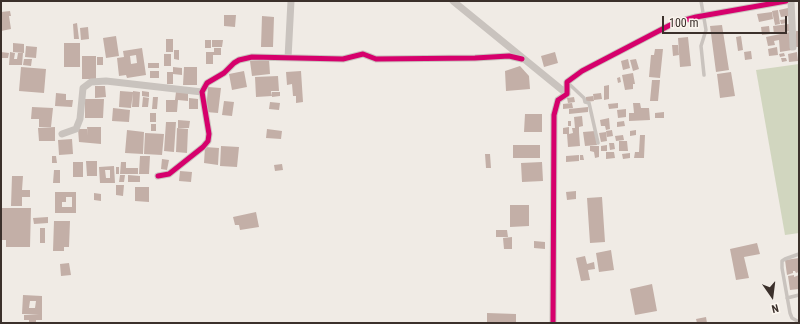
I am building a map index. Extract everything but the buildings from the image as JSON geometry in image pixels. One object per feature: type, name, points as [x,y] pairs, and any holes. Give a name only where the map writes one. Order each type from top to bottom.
[{"type":"street","points":[[288,58],[291,1]]},
{"type":"street","points":[[453,1],[522,59],[567,94]]},
{"type":"street","points":[[567,94],[567,82],[582,71],[674,23],[703,16],[786,1]]},
{"type":"street","points":[[791,1],[793,47]]},
{"type":"street","points":[[158,176],[169,174],[203,147],[208,141],[209,134],[202,92],[207,83],[224,73],[239,60],[252,57],[343,59],[363,54],[376,59],[475,58],[509,56],[522,59]]},
{"type":"street","points":[[62,134],[76,129],[80,119],[83,88],[92,82],[106,81],[202,92]]},
{"type":"street","points":[[554,323],[554,115],[558,100],[567,94]]},
{"type":"lane","points":[[701,1],[706,30],[700,46],[704,75]]},
{"type":"lane","points":[[567,82],[584,98],[585,102],[589,103],[598,143]]},
{"type":"lane","points":[[799,254],[785,258],[782,261],[787,298],[792,318],[799,322]]},
{"type":"lane","points":[[787,298],[799,295]]},
{"type":"green space","points":[[799,64],[799,233],[785,235],[756,70]]},
{"type":"cycle path","points":[[553,323],[554,115],[558,100],[567,94],[567,82],[582,71],[674,23],[696,17],[786,1]]},
{"type":"cycle path","points":[[158,176],[169,174],[203,147],[208,141],[209,134],[202,92],[207,83],[224,73],[239,60],[252,57],[343,59],[363,54],[376,59],[475,58],[509,56],[522,59]]}]
